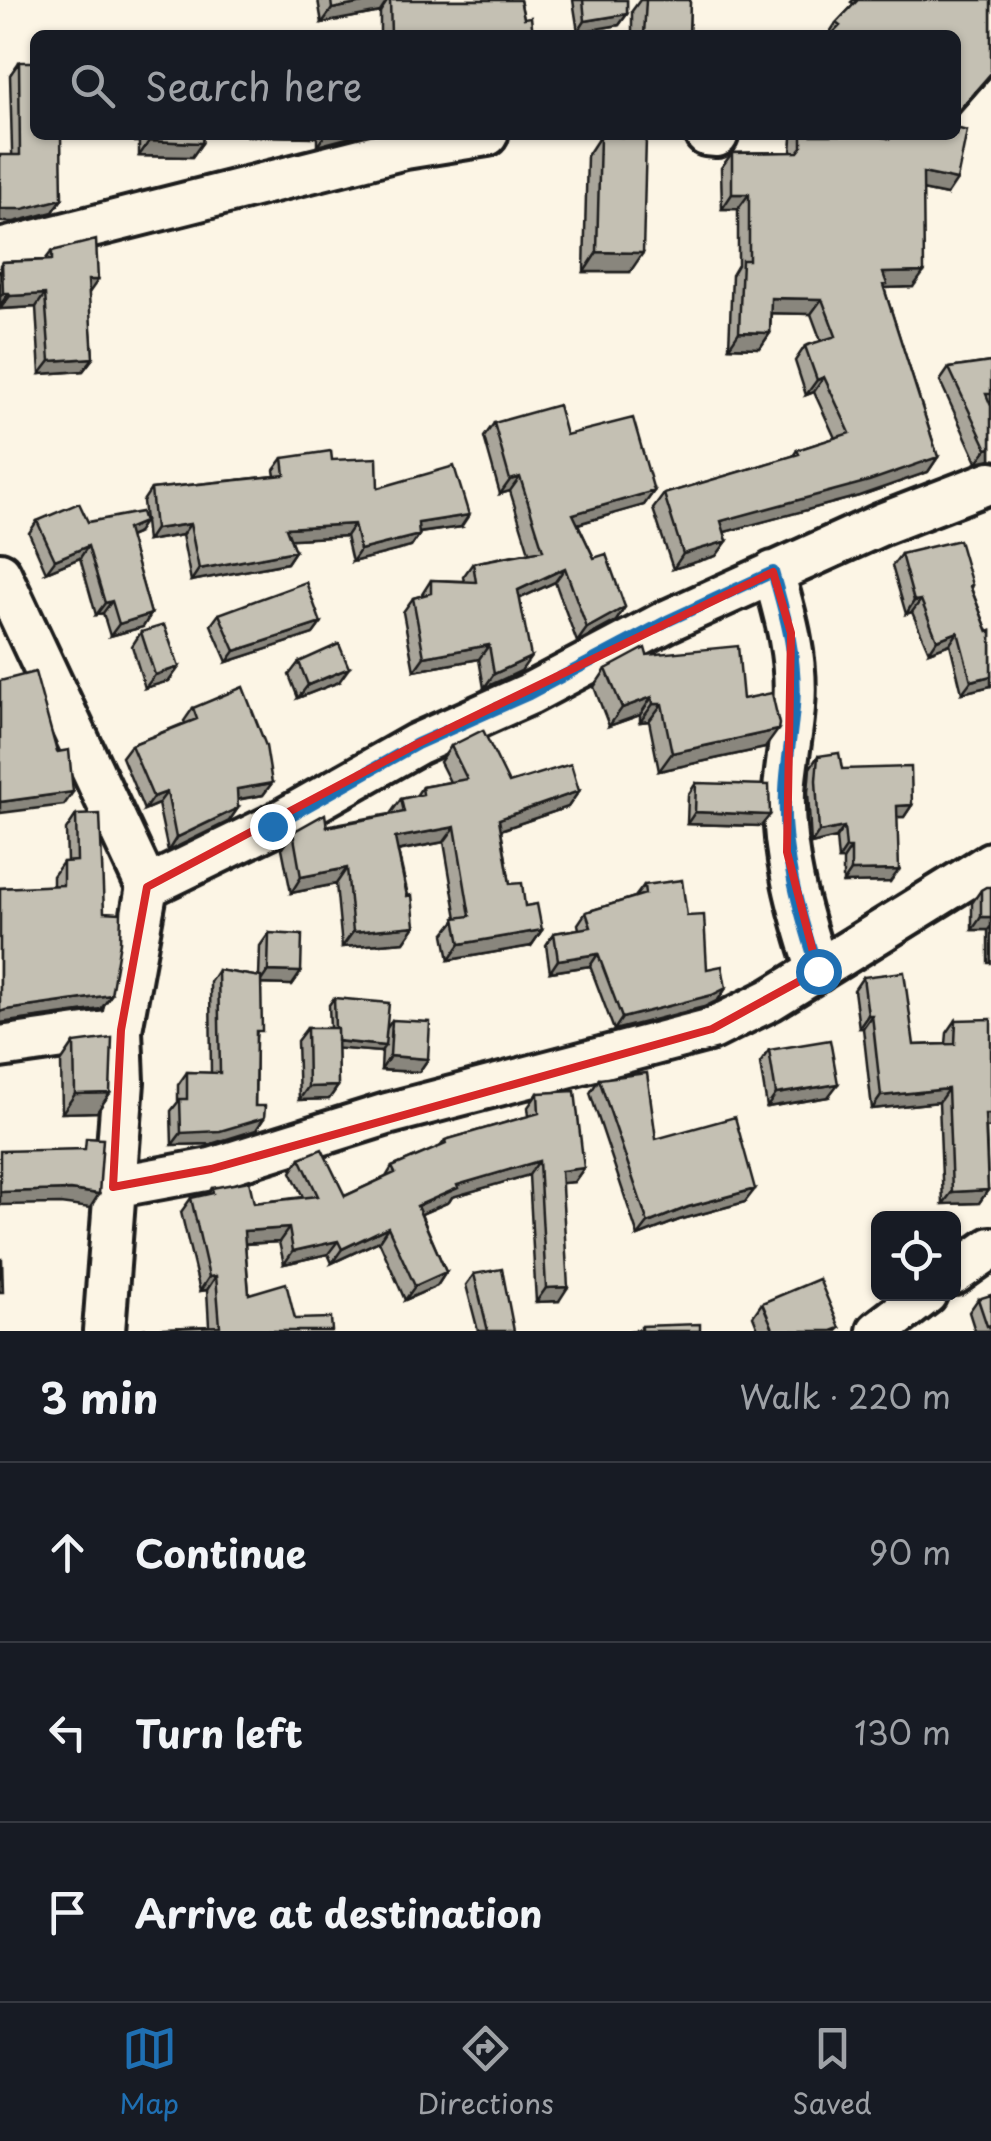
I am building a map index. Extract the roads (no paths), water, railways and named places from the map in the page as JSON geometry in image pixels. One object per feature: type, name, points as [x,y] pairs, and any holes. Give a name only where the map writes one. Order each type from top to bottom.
[{"type":"street","points":[[0,250],[405,148],[455,140]]},
{"type":"street","points":[[148,887],[272,826],[417,744],[529,694],[667,621],[882,524],[991,482]]},
{"type":"street","points":[[773,572],[791,633],[795,703],[784,791],[787,852],[818,971]]},
{"type":"street","points":[[0,573],[148,887],[120,1030],[123,1082],[104,1331]]},
{"type":"street","points":[[113,1187],[212,1169],[387,1114],[712,1030],[818,971],[991,863]]},
{"type":"street","points":[[0,1047],[120,1030]]},
{"type":"street","points":[[961,1269],[991,1248]]},
{"type":"street","points":[[878,1331],[917,1301]]}]
